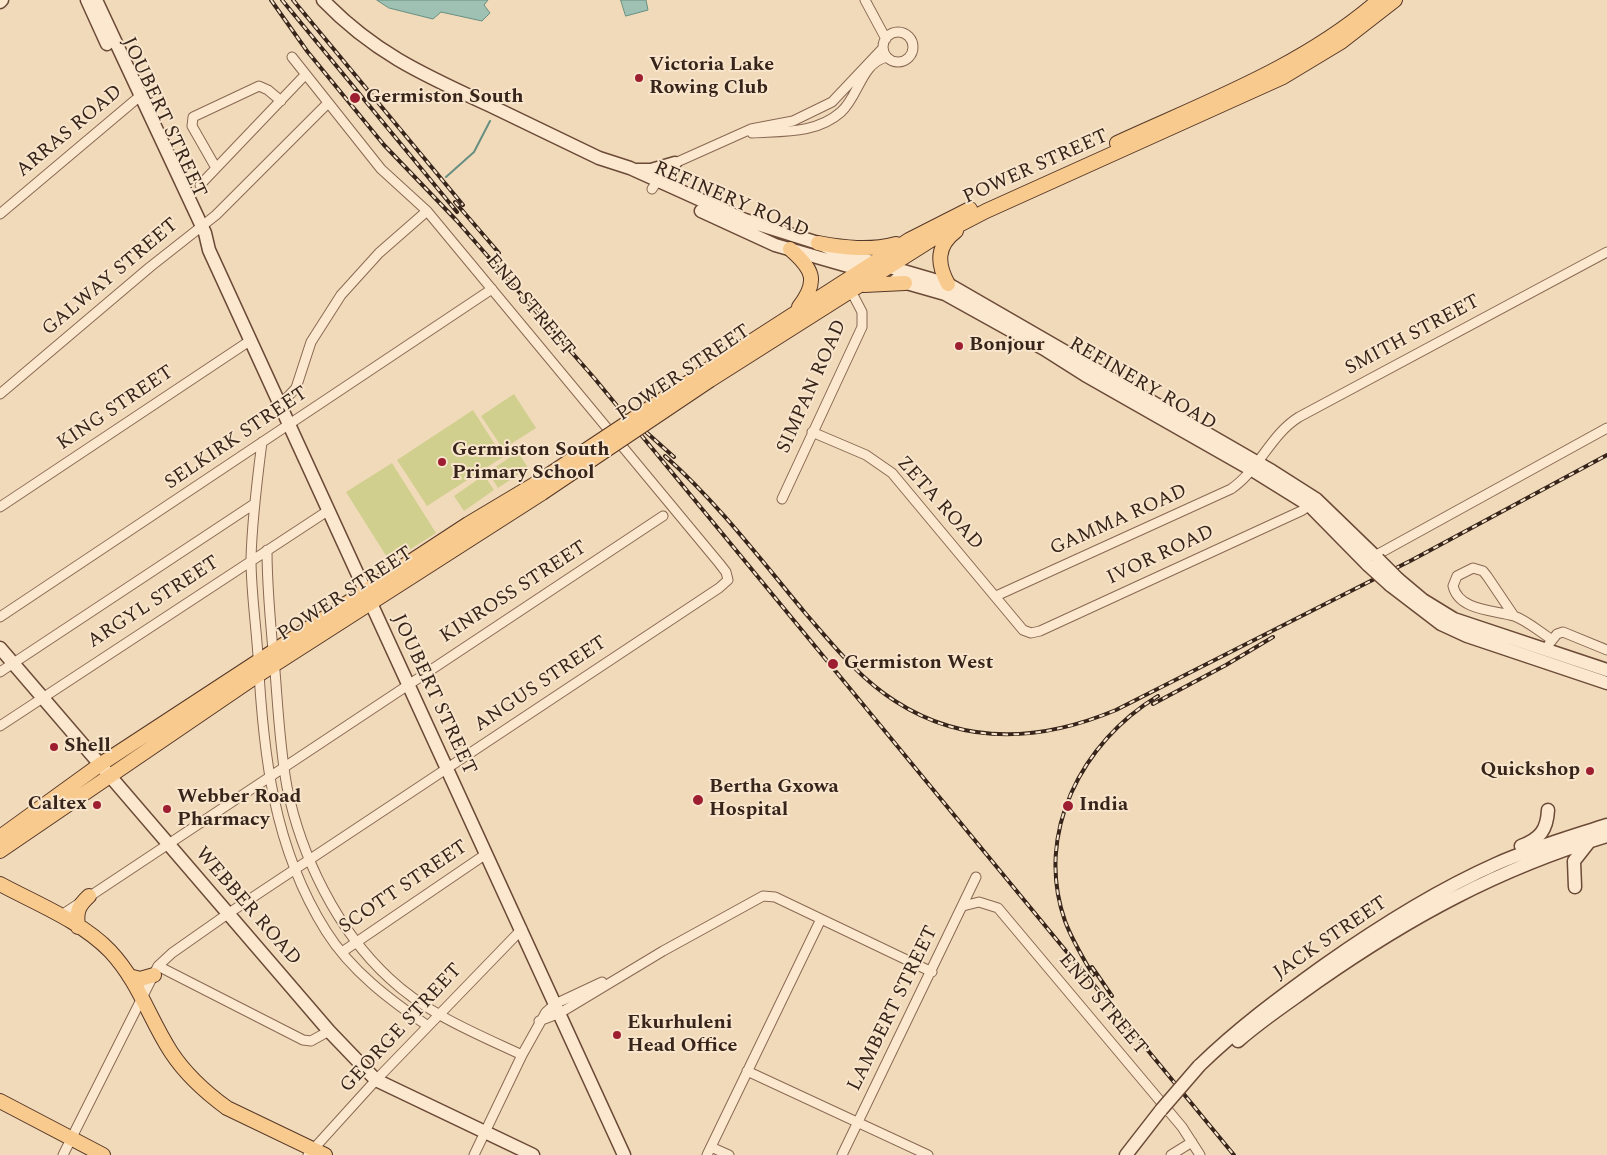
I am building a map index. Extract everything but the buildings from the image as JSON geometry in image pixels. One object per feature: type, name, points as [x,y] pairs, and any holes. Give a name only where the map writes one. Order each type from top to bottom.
[{"type":"main road","name":"JOUBERT STREET","points":[[87,0],[137,99],[251,340],[446,770],[522,929],[624,1155]]},
{"type":"main road","name":"JOUBERT STREET","points":[[96,0],[137,99]]},
{"type":"main road","name":"REFINERY ROAD","points":[[323,0],[361,36],[414,70],[765,240],[790,249],[837,257],[948,284],[1088,371],[1255,466],[1313,503],[1394,582],[1423,600],[1467,636],[1607,683]]},
{"type":"main road","name":"POWER STREET","points":[[1337,38],[1379,0]]},
{"type":"main road","name":"POWER STREET","points":[[707,376],[796,312],[852,286],[862,270],[880,268],[909,240],[998,196],[1283,77],[1337,38],[1395,0]]},
{"type":"main road","name":"POWER STREET","points":[[0,837],[101,764],[274,659],[707,376],[880,268],[986,211],[1167,125]]},
{"type":"main road","name":"REFINERY ROAD","points":[[599,158],[630,168],[654,185],[686,195],[745,220],[818,243],[837,257],[862,270]]},
{"type":"main road","points":[[630,168],[651,170],[676,163],[673,179],[686,195]]},
{"type":"main road","points":[[948,284],[940,266],[942,246],[950,236],[986,211]]},
{"type":"main road","points":[[818,243],[862,249],[882,248],[909,240]]},
{"type":"main road","points":[[790,249],[807,266],[812,279],[805,299],[796,312]]},
{"type":"main road","name":"REFINERY ROAD","points":[[880,268],[905,283],[945,294],[1088,371]]},
{"type":"main road","points":[[852,286],[878,283],[905,283]]},
{"type":"main road","name":"REFINERY ROAD","points":[[1444,619],[1489,632],[1549,644],[1607,670]]},
{"type":"main road","name":"WEBBER ROAD","points":[[0,648],[329,1031],[376,1080]]},
{"type":"main road","name":"POWER STREET","points":[[0,851],[110,776],[258,669]]},
{"type":"main road","points":[[1472,876],[1500,855],[1538,838],[1546,826],[1548,810]]},
{"type":"main road","name":"JACK STREET","points":[[1126,1155],[1202,1068],[1270,1004],[1361,939],[1496,864],[1549,844],[1607,826]]},
{"type":"main road","name":"JACK STREET","points":[[1241,1033],[1366,948],[1410,921],[1499,874],[1607,836]]},
{"type":"main road","points":[[1575,887],[1574,861],[1578,853],[1591,841]]},
{"type":"main road","points":[[0,884],[60,916],[96,938],[129,976],[144,997],[169,1050],[200,1087],[227,1108],[316,1153]]},
{"type":"main road","points":[[78,927],[79,906],[89,896]]},
{"type":"main road","points":[[129,976],[140,978],[156,971]]},
{"type":"main road","points":[[376,1080],[533,1155]]},
{"type":"main road","points":[[0,1101],[103,1155]]},
{"type":"main road","name":"JACK STREET","points":[[1134,1155],[1163,1112]]},
{"type":"street","points":[[865,0],[885,48]]},
{"type":"street","points":[[654,185],[664,171],[676,163],[751,129],[804,116],[838,97],[864,66],[885,48]]},
{"type":"street","points":[[742,133],[790,132],[809,128],[840,114],[847,106],[872,64],[885,48]]},
{"type":"street","name":"END STREET","points":[[292,57],[381,169],[427,211],[719,563],[728,576],[725,584]]},
{"type":"street","points":[[200,185],[305,75]]},
{"type":"street","points":[[216,168],[192,126],[193,117],[259,86],[268,90],[281,101]]},
{"type":"street","name":"ARRAS ROAD","points":[[0,214],[137,99]]},
{"type":"street","name":"GALWAY STREET","points":[[0,394],[216,215],[328,103]]},
{"type":"street","points":[[804,116],[809,128]]},
{"type":"street","points":[[280,405],[296,388],[311,342],[341,295],[379,253],[427,211]]},
{"type":"street","name":"SMITH STREET","points":[[1255,466],[1278,434],[1299,417],[1607,252]]},
{"type":"street","name":"SIMPAN ROAD","points":[[782,499],[862,327],[862,312],[852,286]]},
{"type":"street","name":"SELKIRK STREET","points":[[0,617],[492,289]]},
{"type":"street","name":"KING STREET","points":[[0,507],[251,340]]},
{"type":"street","points":[[1371,560],[1607,428]]},
{"type":"street","name":"ZETA ROAD","points":[[812,432],[866,455],[892,473],[1020,625]]},
{"type":"street","points":[[262,442],[254,504],[251,560],[263,740],[269,777],[282,831],[296,869],[327,932],[342,952],[372,984],[428,1026]]},
{"type":"street","name":"GAMMA ROAD","points":[[996,596],[1218,496],[1236,486],[1255,466]]},
{"type":"street","name":"IVOR ROAD","points":[[1020,625],[1027,632],[1040,631],[1313,503]]},
{"type":"street","points":[[0,672],[254,504]]},
{"type":"street","name":"ARGYL STREET","points":[[0,726],[328,510]]},
{"type":"street","name":"KINROSS STREET","points":[[60,916],[407,684],[663,516]]},
{"type":"street","points":[[267,550],[267,586],[284,767],[294,813],[310,860],[355,942],[389,978],[438,1015],[522,1055]]},
{"type":"street","points":[[1514,616],[1500,614],[1463,601],[1454,591],[1453,586],[1457,576],[1473,568],[1483,571],[1514,616],[1549,644]]},
{"type":"street","name":"ANGUS STREET","points":[[63,1155],[156,971],[172,952],[725,584]]},
{"type":"street","points":[[1542,662],[1549,644],[1563,632],[1607,650]]},
{"type":"street","name":"SCOTT STREET","points":[[342,952],[486,854]]},
{"type":"street","name":"LAMBERT STREET","points":[[842,1155],[932,972],[976,877]]},
{"type":"street","points":[[474,1155],[539,1021],[557,1008],[763,896],[775,897],[932,972]]},
{"type":"street","name":"END STREET","points":[[963,906],[979,902],[998,908],[1182,1127],[1200,1155]]},
{"type":"street","points":[[729,1155],[709,1151],[821,919]]},
{"type":"street","name":"GEORGE STREET","points":[[316,1153],[376,1080],[522,929]]},
{"type":"street","points":[[156,971],[303,1040],[311,1041],[329,1031]]},
{"type":"street","points":[[747,1071],[928,1155]]},
{"type":"street","points":[[1171,1155],[1192,1142]]},
{"type":"shaded area","points":[[377,0],[488,0],[484,5],[490,13],[482,21],[441,12],[433,19],[389,8]]},
{"type":"shaded area","points":[[621,0],[646,0],[648,10],[626,16]]},
{"type":"shaded area","points":[[514,394],[536,428],[503,449],[481,416]]},
{"type":"shaded area","points":[[473,410],[503,457],[427,506],[397,460]]},
{"type":"shaded area","points":[[518,452],[528,468],[498,488],[488,472]]},
{"type":"shaded area","points":[[392,463],[436,533],[390,562],[346,492]]},
{"type":"shaded area","points":[[484,475],[494,490],[464,511],[454,496]]},
{"type":"waterway","points":[[446,177],[474,152],[490,121]]},
{"type":"railway","points":[[271,0],[307,51],[384,145],[457,221],[595,379],[1234,1155]]},
{"type":"railway","points":[[282,0],[457,212]]},
{"type":"railway","points":[[293,0],[463,205]]},
{"type":"railway","points":[[455,202],[499,253]]},
{"type":"railway","points":[[646,432],[674,457]]},
{"type":"railway","points":[[665,456],[721,512],[826,638],[859,672],[882,692],[922,716],[949,726],[977,732],[1004,734],[1032,733],[1060,728],[1116,710],[1412,560],[1607,455]]},
{"type":"railway","points":[[1153,704],[1226,665],[1273,637]]},
{"type":"railway","points":[[1093,975],[1065,921],[1057,888],[1056,855],[1061,823],[1071,793],[1087,764],[1107,738],[1131,715],[1158,696]]},
{"type":"railway","points":[[1092,967],[1112,996]]},
{"type":"place","name":"Victoria Lake Rowing Club","points":[[639,78]]},
{"type":"place","name":"Germiston South","points":[[355,98]]},
{"type":"place","name":"Bonjour","points":[[959,346]]},
{"type":"place","name":"Germiston South Primary School","points":[[442,462]]},
{"type":"place","name":"Germiston West","points":[[833,664]]},
{"type":"place","name":"Shell","points":[[54,747]]},
{"type":"place","name":"Quickshop","points":[[1590,771]]},
{"type":"place","name":"Bertha Gxowa Hospital","points":[[698,800]]},
{"type":"place","name":"Caltex","points":[[97,805]]},
{"type":"place","name":"India","points":[[1068,806]]},
{"type":"place","name":"Webber Road Pharmacy","points":[[167,809]]},
{"type":"place","name":"Ekurhuleni Head Office","points":[[617,1035]]}]
